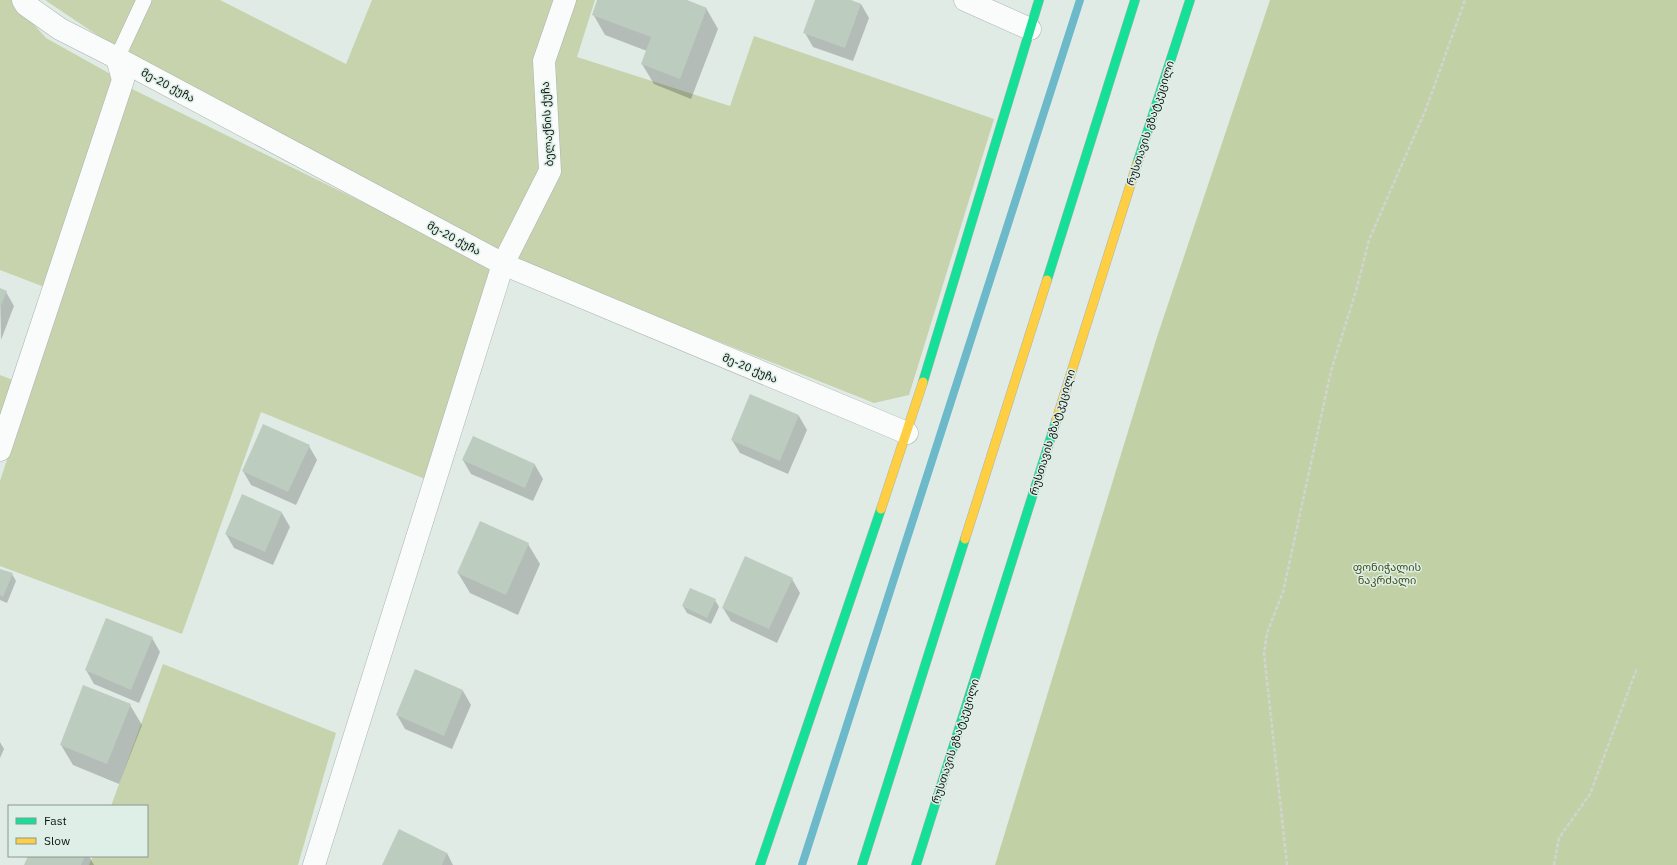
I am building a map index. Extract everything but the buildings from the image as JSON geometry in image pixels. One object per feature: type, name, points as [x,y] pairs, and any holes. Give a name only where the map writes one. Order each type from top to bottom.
[{"type":"main road","points":[[760,865],[907,433],[1039,0]]},
{"type":"main road","points":[[862,865],[1135,0]]},
{"type":"main road","name":"რუსთავის გზატკეცილი","points":[[916,865],[1190,0]]},
{"type":"street","name":"ბელაქნის ქუჩა","points":[[314,865],[503,264],[550,171],[544,61],[565,0]]},
{"type":"street","points":[[965,0],[1030,29]]},
{"type":"street","name":"მე-20 ქუჩა","points":[[27,2],[60,29],[503,264],[907,433]]},
{"type":"street","points":[[0,450],[123,80],[117,58]]},
{"type":"lane","points":[[117,58],[144,0]]},
{"type":"path","points":[[1287,865],[1264,653],[1268,633],[1284,592],[1331,371],[1356,291],[1369,240],[1426,108],[1465,0]]},
{"type":"path","points":[[1554,865],[1560,838],[1590,794],[1637,668]]},
{"type":"green space","points":[[0,0],[12,0],[46,38],[114,76],[47,288],[0,270]]},
{"type":"green space","points":[[45,0],[220,0],[346,64],[372,0],[595,0],[577,57],[730,106],[754,36],[994,119],[909,395],[874,403],[493,252],[158,76]]},
{"type":"green space","name":"ფონიჭალის ნაკრძალი","points":[[1270,0],[1677,0],[1677,865],[995,865],[1157,337]]},
{"type":"green space","points":[[130,88],[491,265],[425,479],[261,412],[182,634],[0,566],[0,481]]},
{"type":"green space","points":[[0,375],[13,380],[0,417]]},
{"type":"green space","points":[[163,664],[336,733],[298,865],[89,865],[93,857],[148,857],[148,805],[111,805]]},
{"type":"waterway","points":[[802,865],[1080,0]]},
{"type":"traffic: fast","points":[[923,382],[1039,0]]},
{"type":"traffic: fast","points":[[1047,280],[1135,0]]},
{"type":"traffic: fast","points":[[1137,164],[1190,0]]},
{"type":"traffic: fast","points":[[916,865],[1056,421]]},
{"type":"traffic: fast","points":[[760,865],[881,509]]},
{"type":"traffic: fast","points":[[862,865],[965,539]]},
{"type":"traffic: slow","points":[[1056,421],[1137,164]]},
{"type":"traffic: slow","points":[[965,539],[1047,280]]},
{"type":"traffic: slow","points":[[881,509],[923,382]]}]
